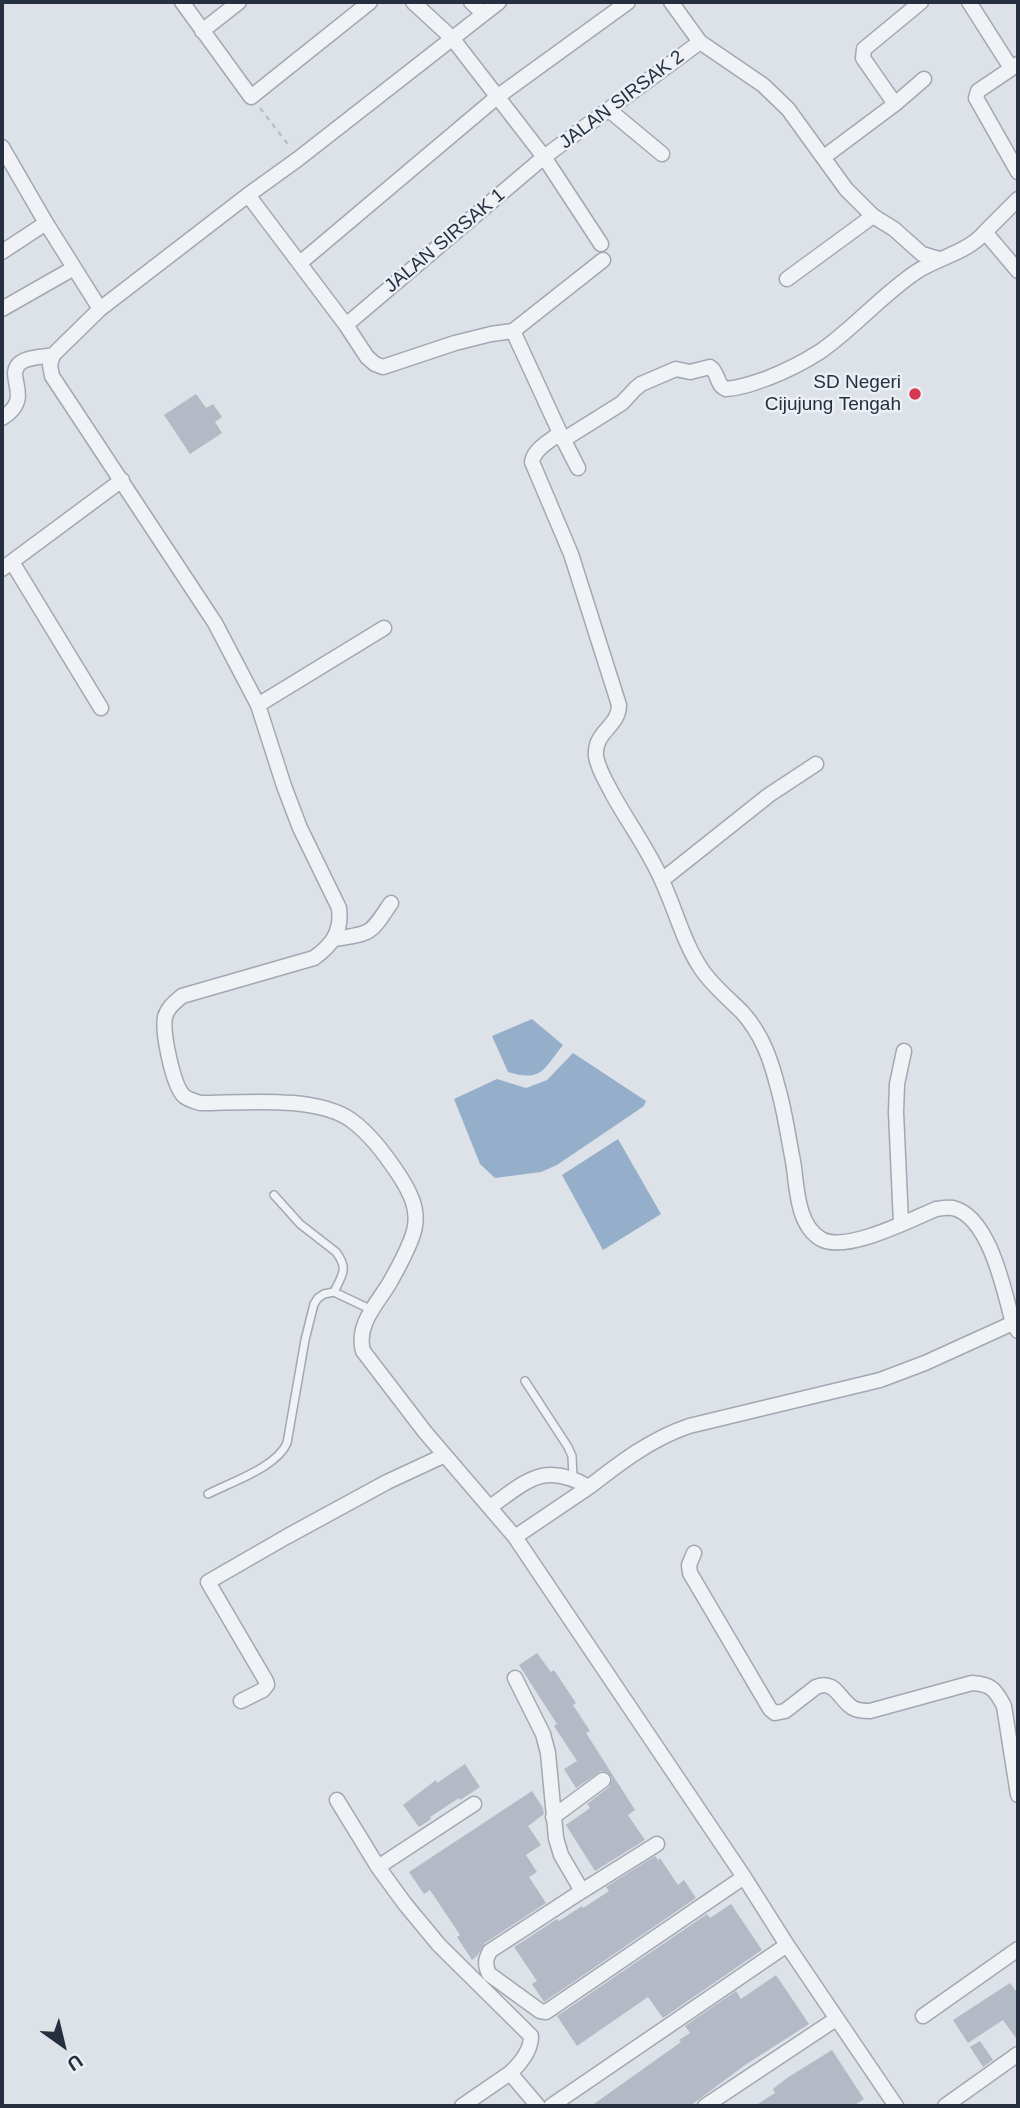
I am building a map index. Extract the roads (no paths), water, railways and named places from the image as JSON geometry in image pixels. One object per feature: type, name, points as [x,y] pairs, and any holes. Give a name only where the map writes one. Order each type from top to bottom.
[{"type":"street","points":[[182,2],[251,97],[370,2]]},
{"type":"street","points":[[202,31],[239,2]]},
{"type":"street","points":[[413,2],[452,38],[544,158],[601,244]]},
{"type":"street","points":[[471,2],[483,12]]},
{"type":"street","points":[[499,2],[100,309],[59,346],[53,355],[50,365],[52,376],[215,623],[258,705],[300,828],[339,908],[340,919],[335,939],[314,958],[183,996],[172,1004],[166,1014],[164,1028],[177,1085],[190,1100],[200,1103],[271,1102],[320,1108],[350,1119],[379,1147],[405,1185],[414,1202],[414,1231],[390,1282],[361,1331],[363,1351],[445,1455],[515,1537],[744,1877],[892,2105]]},
{"type":"street","points":[[300,263],[497,97],[628,2]]},
{"type":"street","points":[[671,2],[700,42],[763,85],[788,109],[846,189],[873,216],[894,229],[922,254],[939,259]]},
{"type":"street","points":[[895,104],[863,58],[863,49],[921,2]]},
{"type":"street","points":[[969,2],[1014,66],[978,91],[976,98],[1018,173]]},
{"type":"street","name":"JALAN SIRSAK 2","points":[[544,158],[700,42]]},
{"type":"street","points":[[824,157],[925,79]]},
{"type":"street","points":[[609,110],[662,154]]},
{"type":"street","points":[[2,147],[100,309]]},
{"type":"street","name":"JALAN SIRSAK 1","points":[[346,325],[544,158]]},
{"type":"street","points":[[248,195],[367,357],[383,367],[455,343],[513,331],[603,260]]},
{"type":"street","points":[[515,1537],[653,1440],[672,1432],[880,1380],[1015,1327],[993,1255],[971,1218],[961,1211],[949,1207],[936,1209],[854,1241],[836,1243],[821,1239],[810,1228],[798,1197],[772,1062],[761,1038],[742,1013],[719,992],[701,969],[662,880],[599,767],[597,745],[600,736],[616,719],[619,705],[570,554],[532,462],[538,451],[622,403],[638,386],[676,369],[690,372],[710,367],[715,370],[720,385],[726,390],[753,384],[789,369],[820,351],[918,271],[939,259],[955,255],[978,240],[1018,199]]},
{"type":"street","points":[[787,279],[873,216]]},
{"type":"street","points":[[2,252],[46,223]]},
{"type":"street","points":[[985,232],[1018,271]]},
{"type":"street","points":[[2,309],[74,268]]},
{"type":"street","points":[[513,331],[578,468]]},
{"type":"street","points":[[2,418],[16,404],[19,395],[16,367],[21,362],[53,355]]},
{"type":"street","points":[[101,708],[7,565],[122,480]]},
{"type":"street","points":[[258,705],[384,628]]},
{"type":"street","points":[[662,880],[769,794],[816,764]]},
{"type":"street","points":[[335,939],[370,931],[391,903]]},
{"type":"street","points":[[901,1223],[896,1112],[897,1084],[904,1051]]},
{"type":"street","points":[[241,1701],[265,1688],[266,1681],[208,1582],[378,1486],[445,1455]]},
{"type":"street","points":[[490,1507],[543,1474],[555,1473],[573,1477],[589,1486]]},
{"type":"street","points":[[694,1553],[689,1565],[690,1573],[770,1709],[775,1713],[785,1711],[822,1684],[833,1687],[852,1708],[860,1711],[870,1711],[972,1683],[986,1684],[997,1693],[1004,1706],[1018,1795]]},
{"type":"street","points":[[515,1678],[543,1734],[548,1753],[553,1817],[561,1855],[582,1891]]},
{"type":"street","points":[[553,1817],[603,1780]]},
{"type":"street","points":[[337,1800],[378,1867],[439,1945],[531,2035],[525,2056],[510,2073],[462,2106]]},
{"type":"street","points":[[378,1867],[474,1804]]},
{"type":"street","points":[[657,1844],[491,1951],[485,1966],[489,1974],[542,2012],[550,2011],[744,1877]]},
{"type":"street","points":[[551,2106],[787,1945]]},
{"type":"street","points":[[923,2016],[1018,1949]]},
{"type":"street","points":[[705,2106],[836,2019]]},
{"type":"street","points":[[945,2106],[1018,2054]]},
{"type":"street","points":[[510,2073],[538,2106]]},
{"type":"lane","points":[[274,1195],[288,1212],[336,1252],[342,1261],[344,1270],[334,1292]]},
{"type":"lane","points":[[208,1494],[272,1462],[284,1450],[314,1304],[318,1298],[334,1292],[372,1310]]},
{"type":"lane","points":[[525,1381],[568,1447],[572,1456],[573,1477]]},
{"type":"water","points":[[532,1019],[563,1045],[541,1072],[528,1076],[508,1072],[492,1036]]},
{"type":"water","points":[[573,1053],[646,1101],[644,1106],[557,1165],[541,1172],[495,1178],[480,1164],[454,1099],[497,1079],[526,1088],[547,1080]]},
{"type":"water","points":[[618,1139],[661,1214],[603,1250],[562,1175]]},
{"type":"place","name":"SD Negeri Cijujung Tengah","points":[[915,394]]}]
